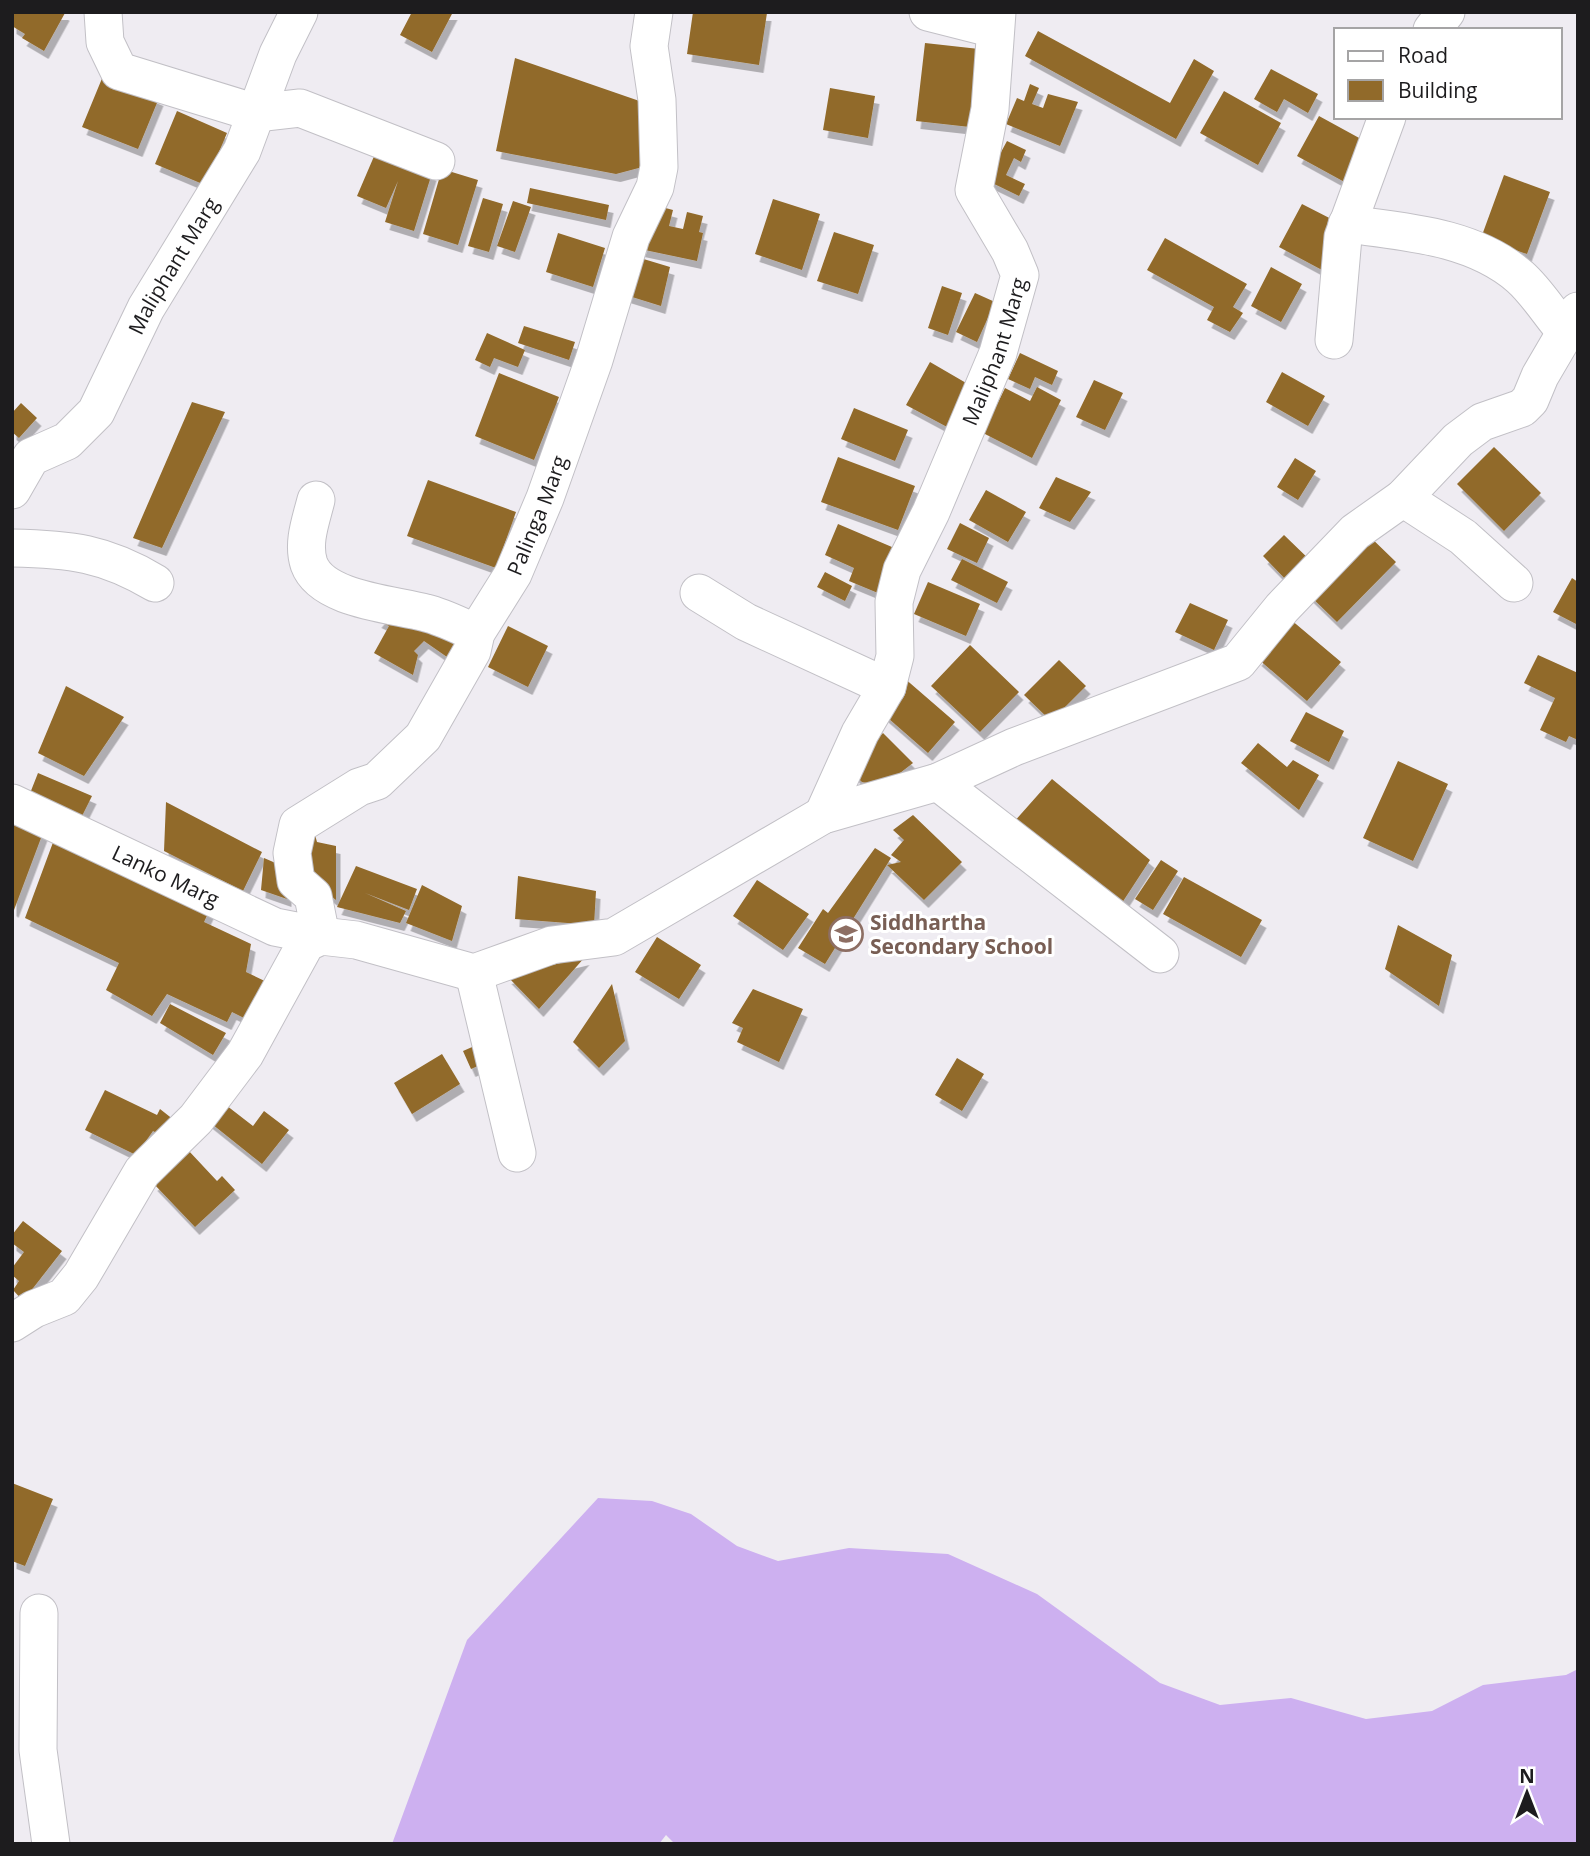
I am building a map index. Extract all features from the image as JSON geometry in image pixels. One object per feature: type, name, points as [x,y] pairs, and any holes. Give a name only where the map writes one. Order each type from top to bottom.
[{"type":"street","points":[[103,12],[105,42],[119,71],[256,113],[300,108],[436,161]]},
{"type":"street","name":"Maliphant Marg","points":[[12,490],[31,457],[67,441],[96,412],[146,308],[242,151],[278,54],[299,12]]},
{"type":"street","name":"Palinga Marg","points":[[321,936],[313,896],[296,881],[292,853],[298,825],[359,787],[377,781],[423,737],[472,651],[476,634],[513,574],[545,498],[594,359],[631,237],[655,187],[659,167],[657,100],[649,46],[654,12]]},
{"type":"street","points":[[928,12],[996,21]]},
{"type":"street","points":[[1434,28],[1446,12]]},
{"type":"street","name":"Maliphant Marg","points":[[823,815],[860,733],[887,687],[895,656],[894,602],[902,570],[931,512],[998,353],[1020,275],[1010,251],[974,190],[990,109],[996,21]]},
{"type":"street","points":[[1334,340],[1339,261],[1347,225],[1386,119]]},
{"type":"street","points":[[517,1153],[474,973],[552,945],[614,937],[823,815],[938,782],[1014,747],[1238,662],[1282,608],[1355,532],[1403,498],[1432,464],[1482,422],[1522,408],[1530,400],[1571,321],[1519,277],[1472,248],[1429,235],[1347,225]]},
{"type":"street","points":[[1403,498],[1463,537],[1514,583]]},
{"type":"street","points":[[316,500],[306,539],[309,564],[318,578],[342,594],[429,613],[476,634]]},
{"type":"street","points":[[12,548],[92,554],[124,565],[155,583]]},
{"type":"street","points":[[699,593],[746,622],[887,687]]},
{"type":"street","points":[[938,782],[1160,954]]},
{"type":"street","name":"Lanko Marg","points":[[12,803],[275,927],[356,940],[474,973]]},
{"type":"street","points":[[12,1324],[34,1309],[64,1297],[73,1286],[142,1172],[196,1119],[245,1054],[306,943],[321,936]]},
{"type":"street","points":[[39,1613],[38,1750],[51,1844]]},
{"type":"shaded area","points":[[598,1498],[652,1501],[691,1514],[737,1546],[778,1561],[849,1548],[948,1554],[1037,1594],[1160,1683],[1220,1705],[1291,1698],[1366,1719],[1432,1711],[1483,1685],[1566,1675],[1578,1669],[1578,1844],[675,1844],[666,1835],[659,1844],[392,1844],[467,1640]]},
{"type":"building","points":[[12,12],[65,13],[44,51],[22,38],[25,34],[12,26]]},
{"type":"building","points":[[412,12],[453,12],[432,52],[400,35]]},
{"type":"building","points":[[693,12],[767,13],[759,65],[687,54]]},
{"type":"building","points":[[1038,31],[1170,103],[1194,59],[1214,71],[1176,139],[1025,56]]},
{"type":"building","points":[[925,43],[979,49],[970,127],[916,121]]},
{"type":"building","points":[[515,58],[651,105],[650,165],[616,174],[496,151]]},
{"type":"building","points":[[1271,69],[1318,94],[1308,113],[1284,99],[1277,112],[1254,99]]},
{"type":"building","points":[[103,76],[159,98],[138,149],[82,127]]},
{"type":"building","points":[[1030,84],[1039,88],[1032,104],[1043,108],[1048,94],[1078,102],[1060,146],[1006,124],[1017,98],[1024,101]]},
{"type":"building","points":[[830,88],[875,96],[868,138],[823,130]]},
{"type":"building","points":[[1224,91],[1281,123],[1258,165],[1200,133]]},
{"type":"building","points":[[177,111],[227,133],[205,185],[155,164]]},
{"type":"building","points":[[1319,116],[1372,145],[1350,185],[1297,156]]},
{"type":"building","points":[[1007,141],[1026,150],[1021,162],[1014,158],[1006,175],[1025,184],[1019,196],[986,180]]},
{"type":"building","points":[[378,147],[432,173],[414,231],[385,222],[398,181],[386,208],[357,196]]},
{"type":"building","points":[[442,169],[478,180],[458,245],[423,234]]},
{"type":"building","points":[[1504,175],[1550,192],[1527,254],[1481,238]]},
{"type":"building","points":[[530,188],[609,205],[606,220],[527,203]]},
{"type":"building","points":[[483,198],[503,204],[489,252],[468,246]]},
{"type":"building","points":[[773,199],[820,214],[802,270],[755,254]]},
{"type":"building","points":[[513,201],[531,207],[515,252],[497,246]]},
{"type":"building","points":[[1302,204],[1345,226],[1322,270],[1279,247]]},
{"type":"building","points":[[658,206],[673,210],[669,226],[683,229],[687,212],[703,216],[699,232],[703,233],[697,261],[640,249]]},
{"type":"building","points":[[834,232],[874,245],[858,294],[817,281]]},
{"type":"building","points":[[558,233],[605,248],[593,287],[546,272]]},
{"type":"building","points":[[1165,238],[1247,284],[1233,307],[1243,313],[1230,332],[1207,320],[1214,307],[1147,270]]},
{"type":"building","points":[[627,254],[670,267],[661,306],[616,292]]},
{"type":"building","points":[[1271,267],[1302,284],[1281,322],[1251,306]]},
{"type":"building","points":[[942,286],[962,293],[948,335],[928,328]]},
{"type":"building","points":[[975,293],[995,302],[977,342],[956,332]]},
{"type":"building","points":[[524,326],[575,342],[569,360],[518,343]]},
{"type":"building","points":[[487,333],[525,350],[518,367],[494,358],[490,367],[475,360]]},
{"type":"building","points":[[1020,353],[1058,371],[1052,385],[1035,377],[1030,389],[1008,379]]},
{"type":"building","points":[[930,362],[973,387],[949,428],[906,405]]},
{"type":"building","points":[[1282,372],[1325,396],[1308,426],[1266,402]]},
{"type":"building","points":[[499,373],[559,397],[534,460],[475,436]]},
{"type":"building","points":[[1094,380],[1123,393],[1105,430],[1076,417]]},
{"type":"building","points":[[1037,387],[1061,400],[1032,458],[983,433],[1005,388],[1030,401]]},
{"type":"building","points":[[192,402],[225,412],[162,548],[133,538]]},
{"type":"building","points":[[21,403],[37,418],[19,438],[12,432],[12,413]]},
{"type":"building","points":[[854,408],[908,430],[895,461],[841,439]]},
{"type":"building","points":[[1494,447],[1541,493],[1504,531],[1457,484]]},
{"type":"building","points":[[838,457],[915,486],[898,530],[821,502]]},
{"type":"building","points":[[1295,458],[1316,471],[1298,500],[1277,487]]},
{"type":"building","points":[[1056,477],[1091,492],[1070,522],[1039,508]]},
{"type":"building","points":[[428,480],[516,512],[496,568],[407,536]]},
{"type":"building","points":[[986,490],[1026,512],[1008,542],[969,520]]},
{"type":"building","points":[[960,523],[989,538],[977,563],[947,549]]},
{"type":"building","points":[[838,524],[899,550],[878,593],[849,581],[854,568],[825,555]]},
{"type":"building","points":[[1364,531],[1396,562],[1337,622],[1305,591]]},
{"type":"building","points":[[1284,535],[1313,563],[1291,585],[1263,556]]},
{"type":"building","points":[[962,559],[1008,582],[997,603],[951,580]]},
{"type":"building","points":[[825,572],[852,586],[845,601],[817,587]]},
{"type":"building","points":[[1572,578],[1578,582],[1578,625],[1553,612]]},
{"type":"building","points":[[928,582],[980,604],[966,636],[914,614]]},
{"type":"building","points":[[1190,603],[1228,620],[1214,650],[1175,632]]},
{"type":"building","points":[[387,608],[458,641],[447,657],[424,641],[414,651],[418,655],[413,675],[374,653],[389,626],[377,620]]},
{"type":"building","points":[[1290,619],[1341,662],[1307,701],[1257,658]]},
{"type":"building","points":[[508,626],[548,646],[528,687],[488,667]]},
{"type":"building","points":[[970,645],[1019,692],[980,732],[931,686]]},
{"type":"building","points":[[1538,655],[1578,673],[1578,740],[1569,736],[1566,742],[1540,730],[1555,698],[1524,683]]},
{"type":"building","points":[[1059,660],[1086,686],[1051,721],[1024,695]]},
{"type":"building","points":[[903,677],[955,722],[928,753],[880,711]]},
{"type":"building","points":[[66,686],[124,717],[84,776],[38,753]]},
{"type":"building","points":[[1306,712],[1344,731],[1329,762],[1290,741]]},
{"type":"building","points":[[883,733],[913,763],[883,786],[862,782],[851,771],[853,762]]},
{"type":"building","points":[[1258,743],[1287,767],[1293,760],[1319,775],[1299,810],[1241,763]]},
{"type":"building","points":[[1398,761],[1448,784],[1413,861],[1363,838]]},
{"type":"building","points":[[38,773],[92,796],[74,832],[25,806]]},
{"type":"building","points":[[1052,779],[1150,860],[1118,909],[1013,823]]},
{"type":"building","points":[[166,802],[262,852],[243,891],[164,851]]},
{"type":"building","points":[[12,813],[44,830],[14,910],[12,908]]},
{"type":"building","points":[[913,815],[962,862],[924,900],[887,865],[901,862],[891,855],[904,840],[893,830]]},
{"type":"building","points":[[315,835],[317,842],[336,846],[336,900],[299,873]]},
{"type":"building","points":[[55,837],[136,872],[133,881],[211,907],[204,922],[251,944],[246,972],[273,985],[254,1023],[232,1012],[227,1022],[167,994],[152,1016],[106,990],[119,963],[25,918]]},
{"type":"building","points":[[875,848],[891,858],[825,964],[798,948],[823,909],[828,913]]},
{"type":"building","points":[[264,858],[287,868],[287,899],[261,890]]},
{"type":"building","points":[[1161,860],[1178,871],[1153,910],[1135,899]]},
{"type":"building","points":[[356,866],[417,889],[409,910],[365,893],[406,911],[400,923],[337,907]]},
{"type":"building","points":[[518,876],[596,891],[594,925],[515,919]]},
{"type":"building","points":[[1184,877],[1262,920],[1241,957],[1163,914]]},
{"type":"building","points":[[757,880],[809,914],[783,950],[733,916]]},
{"type":"building","points":[[422,885],[462,906],[452,941],[406,923]]},
{"type":"building","points":[[1398,925],[1452,955],[1439,1006],[1385,969]]},
{"type":"building","points":[[657,937],[701,965],[679,999],[635,972]]},
{"type":"building","points":[[585,957],[539,1009],[507,976]]},
{"type":"building","points":[[612,984],[625,1041],[599,1068],[573,1042]]},
{"type":"building","points":[[753,989],[803,1009],[779,1062],[737,1042],[743,1028],[732,1023]]},
{"type":"building","points":[[170,1004],[226,1033],[213,1055],[160,1023]]},
{"type":"building","points":[[479,1044],[487,1062],[471,1069],[463,1051]]},
{"type":"building","points":[[442,1054],[460,1084],[412,1114],[394,1083]]},
{"type":"building","points":[[957,1058],[984,1074],[962,1111],[935,1095]]},
{"type":"building","points":[[105,1090],[157,1115],[160,1109],[179,1124],[171,1140],[153,1131],[136,1155],[85,1130]]},
{"type":"building","points":[[222,1102],[253,1126],[264,1111],[289,1130],[262,1164],[207,1120]]},
{"type":"building","points":[[188,1150],[217,1181],[222,1176],[235,1190],[195,1227],[153,1183]]},
{"type":"building","points":[[23,1221],[62,1251],[23,1301],[13,1290],[19,1281],[12,1275],[12,1268],[24,1252],[12,1243],[12,1235]]},
{"type":"building","points":[[12,1483],[53,1499],[25,1566],[12,1561]]},
{"type":"place","name":"Siddhartha Secondary School","points":[[846,934]]}]
